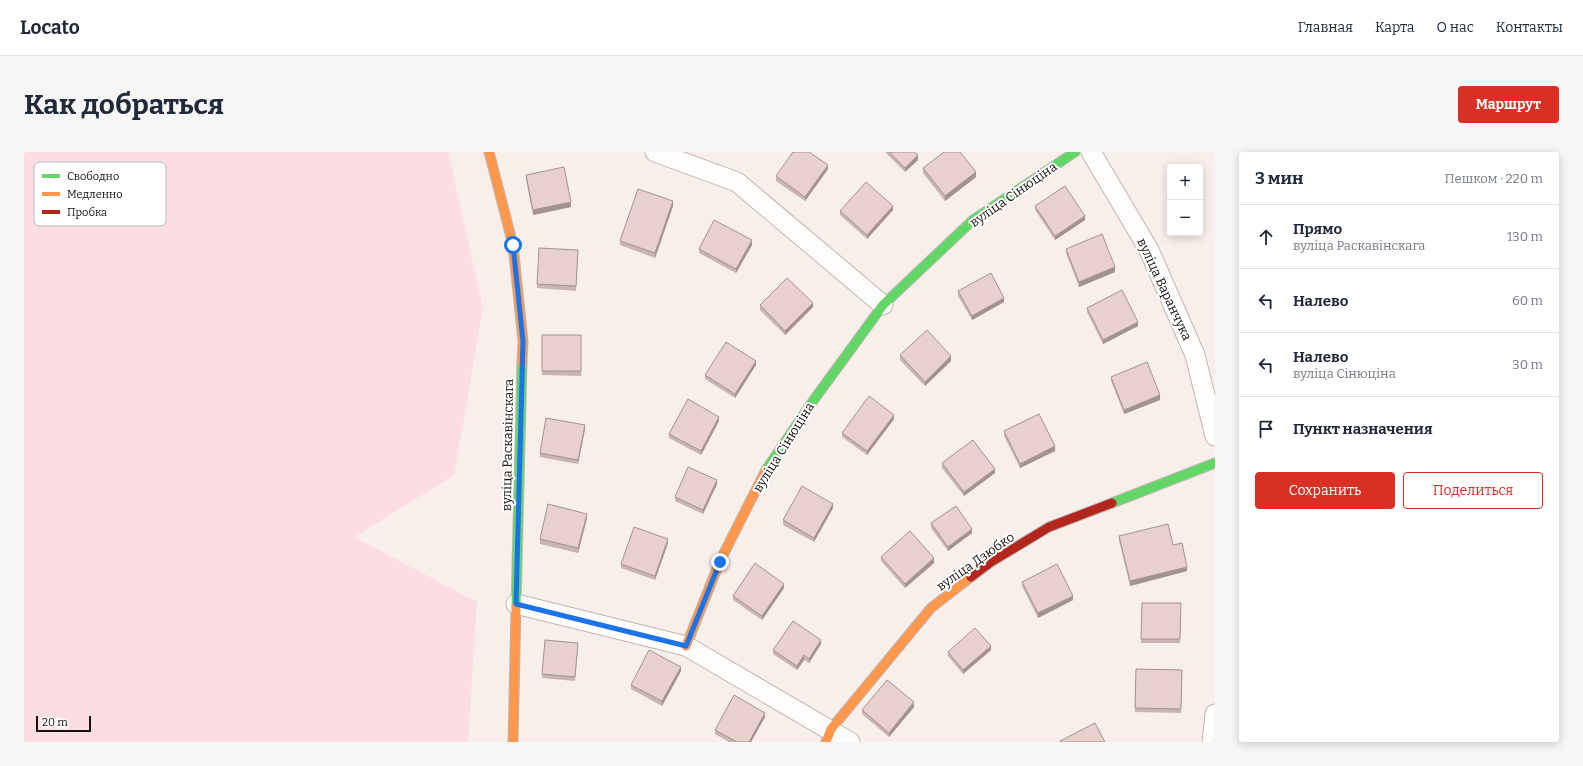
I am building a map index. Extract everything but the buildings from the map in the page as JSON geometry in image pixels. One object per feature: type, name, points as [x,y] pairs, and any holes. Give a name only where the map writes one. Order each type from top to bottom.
[{"type":"street","name":"вуліца Раскавінскага","points":[[489,152],[513,245],[523,341],[513,742]]},
{"type":"street","points":[[655,152],[737,182],[883,305]]},
{"type":"street","name":"вуліца Сінюціна","points":[[686,646],[720,562],[764,473],[813,401],[883,305],[973,220],[1075,152]]},
{"type":"street","name":"вуліца Варанчука","points":[[1091,152],[1149,250],[1189,341],[1195,355],[1215,436]]},
{"type":"street","name":"вуліца Дзюбко","points":[[828,736],[931,608],[992,562],[1049,527],[1215,463]]},
{"type":"street","points":[[516,604],[686,646],[828,736],[850,742]]},
{"type":"street","points":[[1212,742],[1215,714]]},
{"type":"shaded area","points":[[24,152],[448,152],[483,308],[454,475],[354,537],[477,602],[468,742],[24,742]]},
{"type":"traffic: fast","points":[[766,470],[813,401],[883,305],[973,220],[1075,152]]},
{"type":"traffic: fast","points":[[516,607],[522,363]]},
{"type":"traffic: fast","points":[[1112,503],[1215,463]]},
{"type":"traffic: slow","points":[[489,152],[513,245],[523,341],[522,363]]},
{"type":"traffic: slow","points":[[686,646],[720,561],[766,470]]},
{"type":"traffic: slow","points":[[826,742],[831,729],[931,608],[971,577]]},
{"type":"traffic: slow","points":[[513,742],[516,607]]},
{"type":"traffic: jam","points":[[971,577],[991,562],[1049,527],[1112,503]]},
{"type":"route","points":[[513,245],[523,341],[516,604],[686,646],[720,562]]}]
